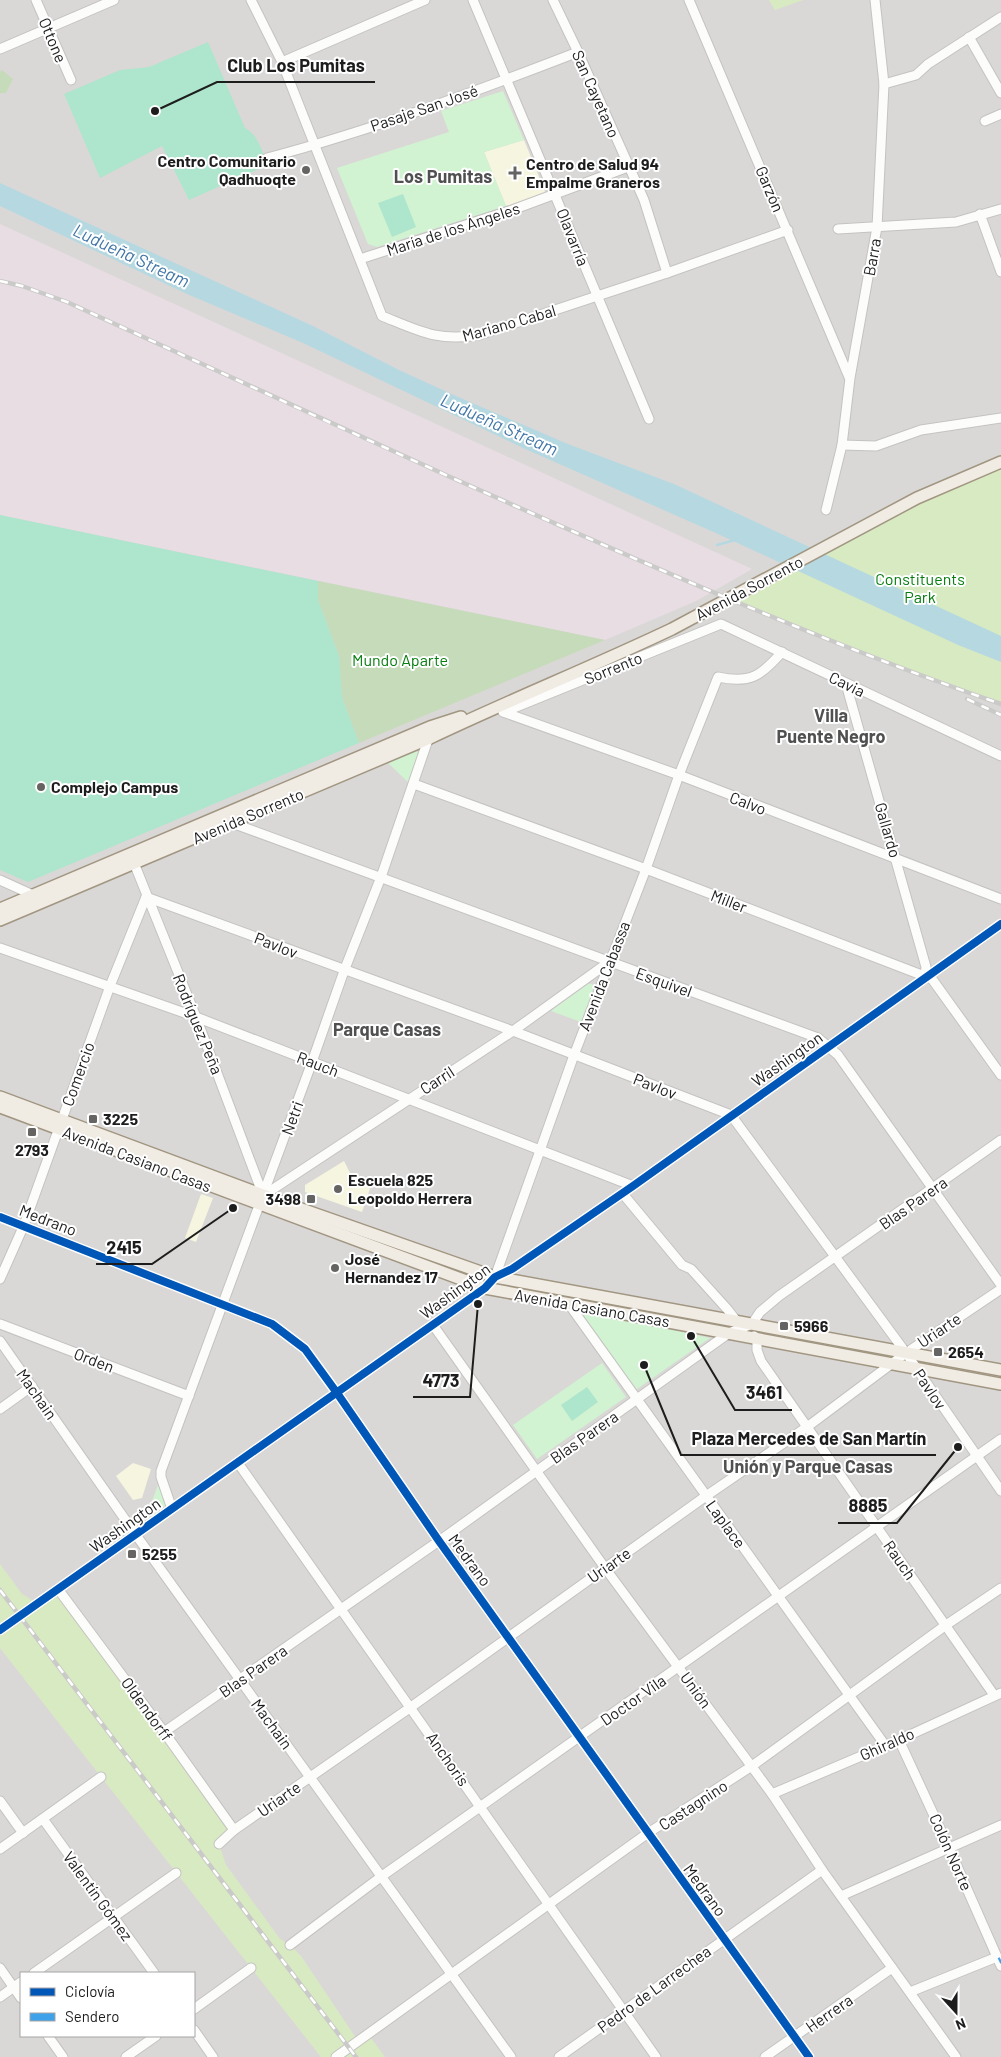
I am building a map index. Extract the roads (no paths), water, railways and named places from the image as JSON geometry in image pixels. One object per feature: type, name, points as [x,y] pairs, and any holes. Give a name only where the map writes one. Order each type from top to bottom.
[{"type":"main road","name":"Avenida Sorrento","points":[[0,920],[35,900],[430,732],[499,710],[706,611],[917,498],[1001,462]]},
{"type":"main road","name":"Avenida Sorrento","points":[[0,909],[35,900]]},
{"type":"main road","name":"Avenida Casiano Casas","points":[[0,1097],[60,1124],[262,1200],[485,1288],[1001,1384]]},
{"type":"main road","name":"Avenida Casiano Casas","points":[[0,1107],[60,1124]]},
{"type":"main road","name":"Avenida Casiano Casas","points":[[262,1200],[495,1277],[1001,1370]]},
{"type":"street","name":"Ottone","points":[[36,0],[71,80]]},
{"type":"street","points":[[0,49],[114,0]]},
{"type":"street","name":"Mariano Cabal","points":[[251,0],[282,62],[382,316],[426,334],[459,338],[479,334],[667,273],[788,230]]},
{"type":"street","points":[[282,62],[425,0]]},
{"type":"street","name":"Olavarría","points":[[473,0],[649,419]]},
{"type":"street","name":"San Cayetano","points":[[553,0],[644,200],[667,273]]},
{"type":"street","name":"Garzón","points":[[689,0],[850,378]]},
{"type":"street","name":"Barra","points":[[826,510],[842,445],[850,378],[877,227],[884,84],[875,0]]},
{"type":"street","points":[[884,84],[916,75],[928,64],[1001,17]]},
{"type":"street","points":[[970,37],[1001,93]]},
{"type":"street","name":"Pasaje San José","points":[[267,158],[316,145],[507,80],[578,52]]},
{"type":"street","points":[[985,120],[1001,114]]},
{"type":"street","name":"María de los Ángeles","points":[[360,259],[556,195],[628,167]]},
{"type":"street","points":[[838,229],[956,222],[1001,209]]},
{"type":"street","points":[[980,214],[1001,272]]},
{"type":"street","points":[[842,445],[876,446],[921,430],[1001,418]]},
{"type":"street","name":"Sorrento","points":[[499,710],[721,624]]},
{"type":"street","name":"Cavia","points":[[721,624],[1001,756]]},
{"type":"street","name":"Avenida Cabassa","points":[[495,1277],[574,1054],[718,677],[737,681],[754,677],[768,669],[782,652]]},
{"type":"street","name":"Gallardo","points":[[846,684],[926,967],[925,977]]},
{"type":"street","name":"Calvo","points":[[499,710],[679,775],[742,801],[1001,899]]},
{"type":"street","name":"Netri","points":[[172,1509],[161,1472],[262,1200],[344,971],[381,877],[430,732]]},
{"type":"street","name":"Miller","points":[[414,784],[646,869],[932,980],[1001,1075]]},
{"type":"street","name":"Esquivel","points":[[229,818],[381,877],[818,1038],[838,1055],[1001,1285]]},
{"type":"street","name":"Rodríguez Peña","points":[[132,859],[196,1017],[262,1200]]},
{"type":"street","points":[[0,880],[35,900]]},
{"type":"street","name":"Pavlov","points":[[146,896],[344,971],[574,1054],[731,1115],[906,1353],[1001,1491]]},
{"type":"street","name":"Comercio","points":[[0,1279],[24,1225],[110,986],[146,896]]},
{"type":"street","name":"Washington","points":[[0,1630],[485,1288],[495,1277],[512,1269],[623,1194],[731,1115],[1001,924]]},
{"type":"street","name":"Rauch","points":[[0,948],[196,1017],[633,1186]]},
{"type":"street","name":"Carril","points":[[262,1200],[407,1099],[512,1031],[610,962]]},
{"type":"street","name":"Blas Parera","points":[[164,1732],[439,1541],[760,1312],[779,1296],[1001,1140]]},
{"type":"street","points":[[623,1194],[682,1265],[691,1269],[728,1310],[757,1338]]},
{"type":"street","name":"Medrano","points":[[0,1217],[223,1303],[272,1324],[305,1349],[337,1392],[439,1541],[809,2057]]},
{"type":"street","name":"Uriarte","points":[[219,1844],[234,1830],[412,1707],[706,1496],[807,1427],[906,1353],[1001,1289]]},
{"type":"street","name":"Laplace","points":[[568,1304],[885,1745]]},
{"type":"street","name":"Orden","points":[[0,1324],[189,1396]]},
{"type":"street","name":"Unión","points":[[433,1325],[605,1568],[752,1766],[822,1870],[956,2057]]},
{"type":"street","name":"Rauch","points":[[757,1338],[761,1361],[946,1625],[998,1694]]},
{"type":"street","name":"Machain","points":[[0,1341],[136,1535],[511,2057]]},
{"type":"street","points":[[0,1409],[32,1386]]},
{"type":"street","name":"Doctor Vila","points":[[290,1945],[382,1876],[1001,1439]]},
{"type":"street","name":"Anchoris","points":[[238,1463],[412,1707],[656,2057]]},
{"type":"street","name":"Castagnino","points":[[336,2057],[648,1834],[752,1766],[946,1625],[1001,1588]]},
{"type":"street","name":"Oldendorff","points":[[58,1590],[164,1732],[234,1830]]},
{"type":"street","name":"Ghiraldo","points":[[772,1794],[898,1740],[998,1694]]},
{"type":"street","name":"Colón Norte","points":[[898,1740],[949,1848],[1001,1966]]},
{"type":"street","points":[[0,1849],[101,1778]]},
{"type":"street","points":[[0,1801],[23,1833]]},
{"type":"street","name":"Valentín Gómez","points":[[43,1819],[153,1972]]},
{"type":"street","points":[[841,1896],[1001,1825]]},
{"type":"street","name":"Pedro de Larrechea","points":[[559,2057],[822,1870]]},
{"type":"street","points":[[35,1972],[176,1872]]},
{"type":"street","points":[[910,1992],[997,1957]]},
{"type":"street","points":[[0,1968],[17,1985],[0,1997]]},
{"type":"street","points":[[195,2008],[251,1968]]},
{"type":"street","name":"Herrera","points":[[766,2057],[892,1968]]},
{"type":"street","points":[[195,2031],[213,2057]]},
{"type":"street","points":[[49,2037],[63,2057]]},
{"type":"street","points":[[126,2057],[155,2037]]},
{"type":"water","name":"Ludueña Stream","points":[[0,183],[313,326],[399,370],[456,396],[568,444],[674,484],[1001,636],[1001,662],[958,645],[718,534],[523,448],[303,343],[187,294],[0,206]]},
{"type":"waterway","points":[[717,545],[735,540]]},
{"type":"railway","points":[[0,281],[22,286],[67,302],[448,476],[722,596],[791,625],[1001,704]]},
{"type":"railway","points":[[967,699],[1001,715]]},
{"type":"railway","points":[[0,1590],[356,2057]]},
{"type":"place","name":"Club Los Pumitas","points":[[155,111]]},
{"type":"place","name":"Centro Comunitario Qadhuoqte","points":[[306,170]]},
{"type":"place","name":"Centro de Salud 94 Empalme Graneros","points":[[515,173]]},
{"type":"place","name":"Complejo Campus","points":[[41,787]]},
{"type":"place","name":"3225","points":[[93,1119]]},
{"type":"place","name":"2793","points":[[32,1132]]},
{"type":"place","name":"Escuela 825 Leopoldo Herrera","points":[[338,1189]]},
{"type":"place","name":"3498","points":[[311,1199]]},
{"type":"place","name":"2415","points":[[233,1208]]},
{"type":"place","name":"José Hernandez 17","points":[[335,1268]]},
{"type":"place","name":"4773","points":[[478,1304]]},
{"type":"place","name":"5966","points":[[784,1326]]},
{"type":"place","name":"3461","points":[[691,1336]]},
{"type":"place","name":"2654","points":[[938,1352]]},
{"type":"place","name":"Plaza Mercedes de San Martín","points":[[644,1365]]},
{"type":"place","name":"8885","points":[[958,1447]]},
{"type":"place","name":"5255","points":[[132,1554]]},
{"type":"district","name":"Los Pumitas","points":[[443,177]]},
{"type":"district","name":"Villa Puente Negro","points":[[831,726]]},
{"type":"district","name":"Parque Casas","points":[[387,1030]]},
{"type":"district","name":"Unión y Parque Casas","points":[[808,1467]]},
{"type":"park label","name":"Constituents Park","points":[[920,588]]},
{"type":"park label","name":"Mundo Aparte","points":[[400,660]]}]
